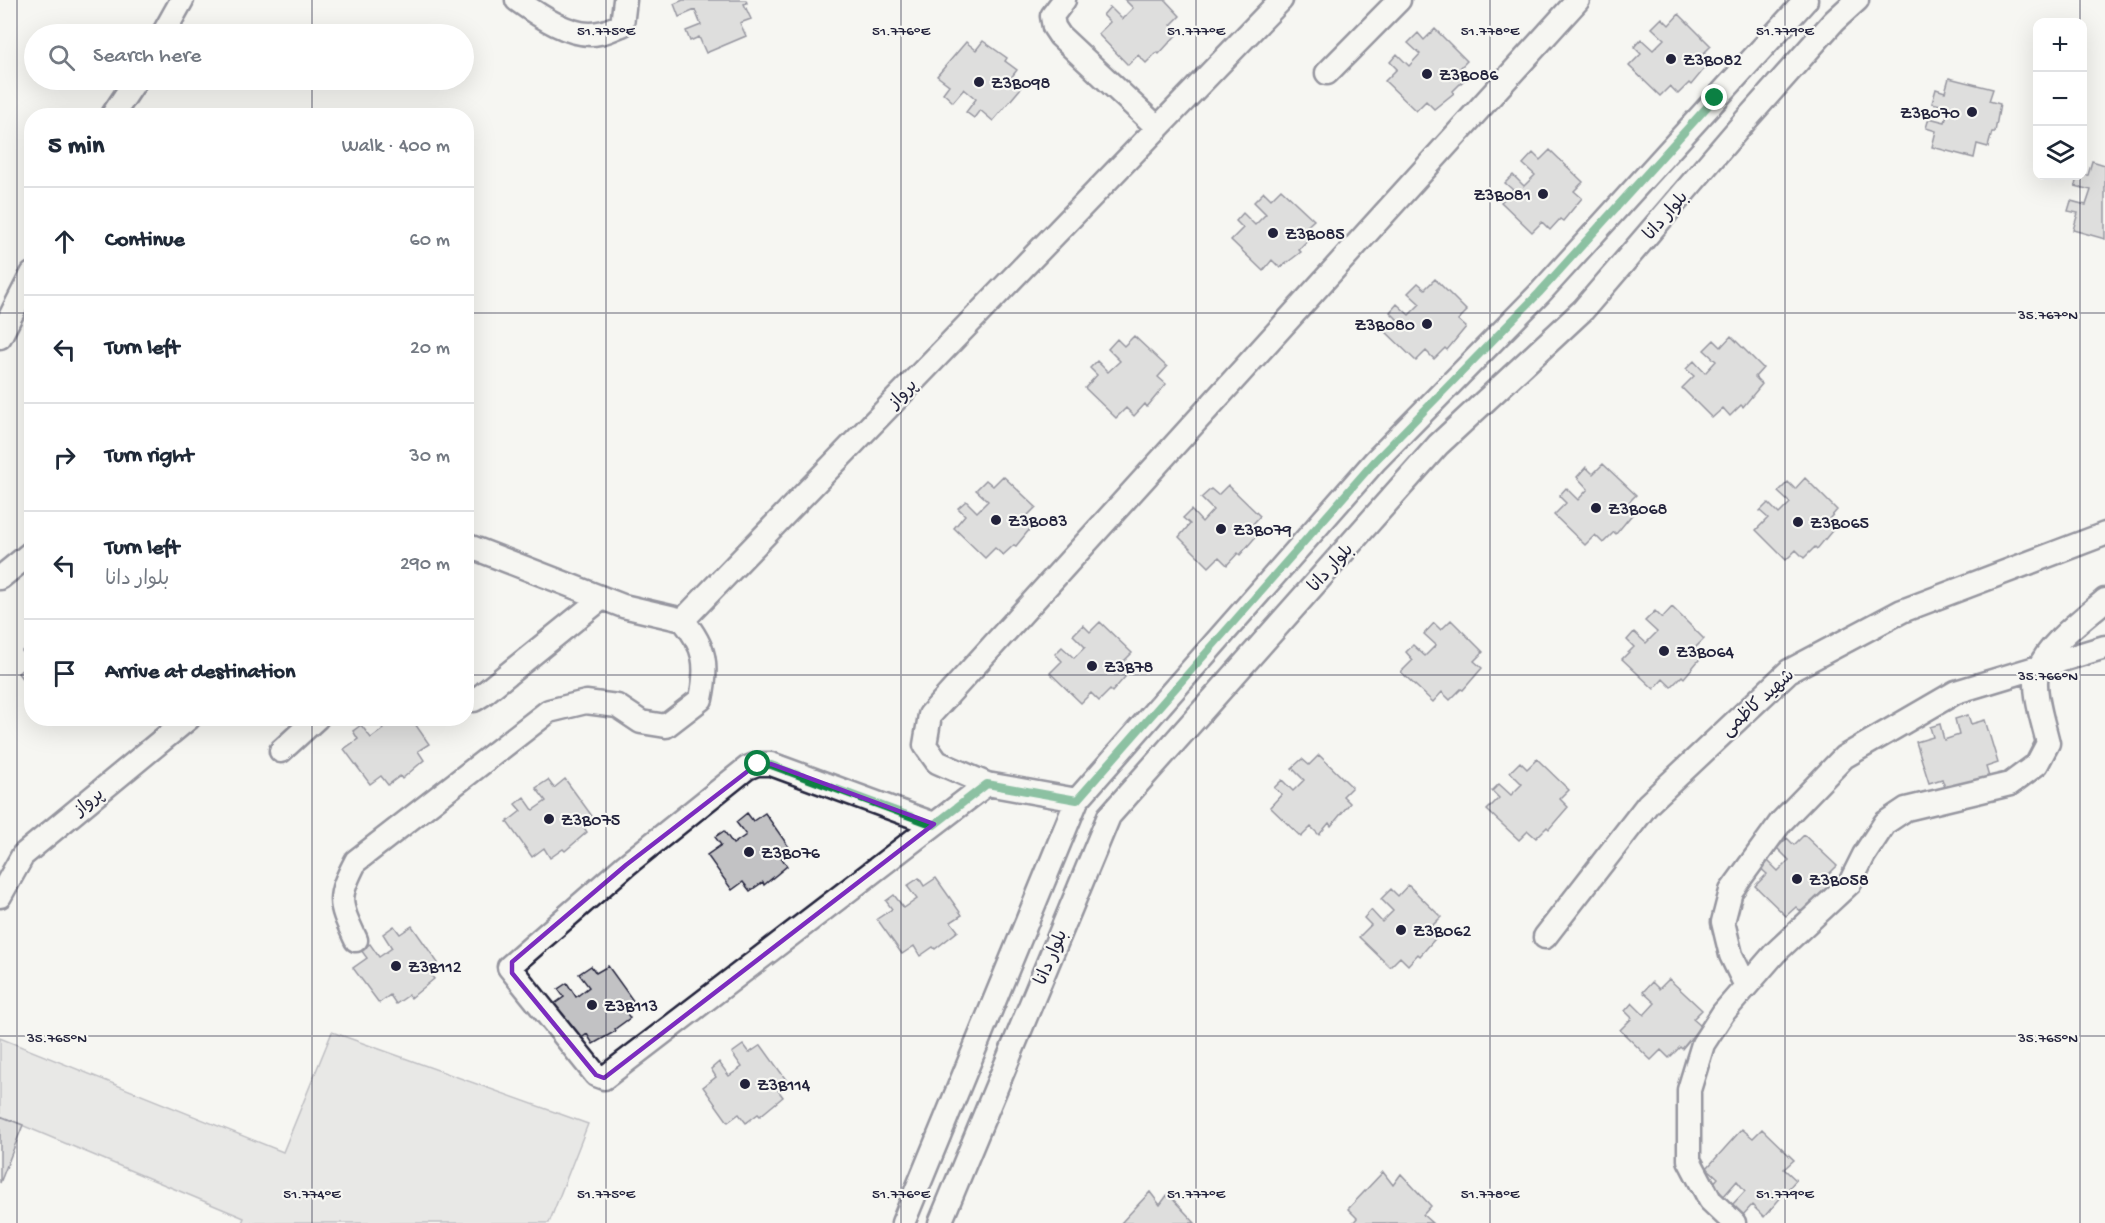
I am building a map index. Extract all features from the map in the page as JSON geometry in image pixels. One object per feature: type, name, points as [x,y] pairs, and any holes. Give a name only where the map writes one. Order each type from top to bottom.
[{"type":"street","points":[[169,24],[182,0]]},
{"type":"street","points":[[517,0],[532,11],[579,33],[599,33],[622,25],[625,0]]},
{"type":"street","points":[[1064,0],[1052,16],[1054,27],[1060,36],[1158,128]]},
{"type":"street","name":"پرواز","points":[[683,620],[1281,0]]},
{"type":"street","points":[[1327,73],[1399,0]]},
{"type":"street","points":[[1077,800],[987,784],[937,762],[925,745],[930,715],[1578,0]]},
{"type":"street","name":"بلوار دانا","points":[[903,1223],[1077,800],[1375,461],[1539,293],[1806,0]]},
{"type":"street","name":"بلوار دانا","points":[[940,1223],[1109,816],[1438,445],[1583,310],[1753,112],[1834,21],[1857,0]]},
{"type":"street","points":[[117,108],[129,90]]},
{"type":"street","points":[[0,337],[24,290]]},
{"type":"street","name":"شهید کاظمی","points":[[1545,937],[1648,804],[1788,671],[1902,611],[2105,534]]},
{"type":"street","points":[[356,940],[341,907],[343,885],[356,861],[549,711],[586,702],[617,706],[641,722],[666,726],[701,699],[706,674],[698,639],[683,620],[623,606],[474,548]]},
{"type":"street","points":[[0,578],[24,558]]},
{"type":"street","points":[[474,700],[602,598]]},
{"type":"street","points":[[1734,1223],[1710,1200],[1689,1160],[1689,1089],[1703,1044],[1723,1013],[1775,953],[1850,884],[1864,855],[1885,823],[1906,809],[2010,784],[2037,765],[2048,743],[2038,703],[2037,671],[2061,638],[2105,600]]},
{"type":"street","points":[[1746,987],[1731,955],[1723,922],[1731,891],[1781,822],[1844,757],[1956,692],[2105,647]]},
{"type":"street","name":"پرواز","points":[[0,896],[23,855],[179,726]]},
{"type":"street","points":[[281,751],[308,726]]},
{"type":"street","points":[[934,825],[771,765],[758,764],[747,768],[626,865],[509,967],[596,1075],[604,1078],[934,825],[987,784]]},
{"type":"highlighted area","points":[[757,764],[771,764],[934,824],[604,1078],[596,1075],[512,973],[512,962],[626,865]]},
{"type":"shaded area","points":[[332,1032],[588,1124],[549,1223],[242,1223],[244,1218],[0,1116],[0,1038],[283,1152]]},
{"type":"building","points":[[683,0],[746,0],[747,3],[744,4],[751,19],[740,23],[746,36],[706,53],[699,37],[690,41],[686,31],[701,25],[695,10],[679,17],[674,4]]},
{"type":"building","points":[[1125,0],[1165,0],[1180,16],[1171,25],[1179,32],[1159,54],[1157,52],[1146,63],[1138,55],[1128,65],[1098,34],[1110,22],[1103,15],[1110,7],[1122,19],[1133,8]]},
{"type":"building","name":"Z3B082","points":[[1679,14],[1711,46],[1702,55],[1710,62],[1691,85],[1689,83],[1678,94],[1670,86],[1660,96],[1629,66],[1641,54],[1634,47],[1641,39],[1653,50],[1664,39],[1652,28],[1662,18],[1669,25]]},
{"type":"building","name":"Z3B086","points":[[1435,29],[1467,61],[1458,70],[1466,78],[1453,91],[1454,93],[1434,109],[1426,101],[1416,111],[1385,81],[1397,69],[1390,62],[1397,54],[1409,66],[1420,54],[1408,43],[1418,33],[1424,40]]},
{"type":"building","name":"Z3B098","points":[[983,41],[1007,58],[1005,61],[1017,70],[1010,79],[1021,88],[993,121],[980,110],[974,118],[966,112],[976,99],[964,89],[953,102],[943,93],[949,85],[937,76],[966,42],[976,50]]},
{"type":"building","name":"Z3B070","points":[[1949,78],[1993,89],[1989,101],[2000,104],[1995,132],[1992,132],[1988,147],[1977,144],[1974,158],[1932,147],[1936,131],[1926,128],[1929,118],[1945,122],[1949,107],[1932,103],[1936,89],[1945,92]]},
{"type":"building","name":"Z3B081","points":[[1550,150],[1583,182],[1574,191],[1582,198],[1563,221],[1560,219],[1550,230],[1542,222],[1532,232],[1501,202],[1513,190],[1505,183],[1513,175],[1524,186],[1535,175],[1523,164],[1533,153],[1540,160]]},
{"type":"building","points":[[2092,161],[2105,165],[2105,239],[2073,230],[2078,213],[2068,211],[2071,201],[2086,205],[2091,190],[2075,186],[2076,180],[2087,180]]},
{"type":"building","name":"Z3B085","points":[[1281,189],[1314,220],[1304,229],[1312,237],[1299,250],[1301,252],[1280,268],[1272,260],[1263,271],[1231,240],[1243,228],[1236,221],[1243,213],[1255,225],[1266,214],[1254,202],[1264,192],[1271,199]]},
{"type":"building","name":"Z3B080","points":[[1435,279],[1467,311],[1458,320],[1466,327],[1447,350],[1445,348],[1434,359],[1426,351],[1416,361],[1385,331],[1397,319],[1390,312],[1397,304],[1409,315],[1420,304],[1408,293],[1418,283],[1425,289]]},
{"type":"building","points":[[1134,336],[1167,367],[1158,377],[1166,384],[1147,407],[1145,404],[1134,416],[1126,408],[1116,418],[1085,388],[1097,375],[1090,368],[1097,361],[1108,372],[1120,361],[1108,349],[1117,339],[1124,346]]},
{"type":"building","points":[[1731,336],[1763,368],[1755,377],[1762,384],[1743,407],[1741,405],[1730,416],[1723,408],[1712,418],[1682,388],[1694,376],[1686,369],[1694,361],[1705,373],[1716,361],[1704,350],[1714,340],[1721,347]]},
{"type":"building","name":"Z3B068","points":[[1603,464],[1636,495],[1627,504],[1635,511],[1616,534],[1614,532],[1603,543],[1595,535],[1585,545],[1554,515],[1566,503],[1559,496],[1566,488],[1578,500],[1588,489],[1577,477],[1586,467],[1593,474]]},
{"type":"building","name":"Z3B083","points":[[1003,476],[1036,507],[1027,516],[1034,524],[1016,546],[1014,545],[1003,555],[995,548],[985,558],[954,528],[965,515],[958,508],[966,501],[977,512],[988,501],[976,490],[986,480],[993,486]]},
{"type":"building","name":"Z3B065","points":[[1805,478],[1837,510],[1829,519],[1836,526],[1817,549],[1815,547],[1804,558],[1796,550],[1786,560],[1756,530],[1768,518],[1760,511],[1768,503],[1779,514],[1790,503],[1778,492],[1788,482],[1795,489]]},
{"type":"building","name":"Z3B079","points":[[1228,485],[1260,516],[1252,525],[1259,533],[1240,555],[1238,553],[1227,565],[1219,557],[1209,567],[1179,537],[1190,524],[1183,518],[1191,510],[1202,522],[1213,510],[1201,498],[1211,489],[1218,495]]},
{"type":"building","name":"Z3B064","points":[[1672,607],[1704,639],[1695,648],[1703,655],[1684,678],[1682,676],[1671,687],[1663,679],[1654,689],[1622,659],[1634,647],[1627,640],[1634,632],[1646,643],[1657,632],[1645,621],[1655,611],[1662,618]]},
{"type":"building","points":[[1451,620],[1483,652],[1474,661],[1482,668],[1463,690],[1461,689],[1450,700],[1442,692],[1433,702],[1401,672],[1413,660],[1406,652],[1413,645],[1425,656],[1436,645],[1424,634],[1434,623],[1441,630]]},
{"type":"building","name":"Z3B78","points":[[1100,622],[1132,653],[1123,662],[1131,670],[1112,692],[1110,690],[1099,701],[1091,693],[1081,703],[1050,673],[1062,661],[1055,654],[1062,647],[1074,658],[1085,647],[1073,635],[1083,625],[1090,632]]},
{"type":"building","points":[[24,668],[24,681],[18,673]]},
{"type":"building","points":[[1968,715],[1971,724],[1985,720],[1998,763],[1986,767],[1989,777],[1971,783],[1946,790],[1942,779],[1929,783],[1916,742],[1933,737],[1930,727],[1940,724],[1944,740],[1959,735],[1955,719]]},
{"type":"building","points":[[360,726],[371,738],[383,729],[381,726],[417,726],[429,744],[418,751],[424,760],[402,779],[400,776],[388,785],[381,776],[370,784],[344,749],[358,739],[353,731]]},
{"type":"building","points":[[1319,755],[1352,787],[1343,796],[1350,803],[1331,826],[1329,823],[1319,835],[1311,827],[1301,837],[1270,807],[1282,794],[1274,788],[1282,780],[1293,791],[1304,780],[1292,768],[1302,759],[1309,765]]},
{"type":"building","points":[[1537,759],[1569,790],[1560,799],[1568,807],[1549,829],[1547,827],[1536,838],[1528,831],[1519,840],[1487,810],[1499,798],[1492,791],[1499,784],[1511,795],[1522,784],[1510,772],[1520,762],[1527,769]]},
{"type":"building","name":"Z3B075","points":[[565,779],[592,816],[581,823],[587,832],[565,851],[563,849],[550,858],[544,848],[532,857],[507,822],[521,811],[515,804],[524,797],[533,810],[546,801],[536,788],[548,780],[554,788]]},
{"type":"building","name":"Z3B076","points":[[747,813],[753,821],[765,813],[791,850],[781,857],[787,866],[764,885],[763,882],[750,891],[743,882],[732,890],[707,855],[721,845],[715,837],[724,831],[733,844],[746,835],[736,822]]},
{"type":"building","name":"Z3B058","points":[[1804,835],[1837,866],[1828,875],[1836,883],[1804,914],[1796,907],[1786,916],[1755,886],[1767,874],[1759,867],[1767,860],[1778,871],[1789,860],[1777,848],[1787,838],[1794,845]]},
{"type":"building","points":[[919,878],[924,886],[936,878],[962,915],[951,922],[958,931],[935,949],[933,947],[920,956],[914,946],[902,954],[877,919],[892,909],[886,901],[894,895],[904,908],[917,899],[907,886]]},
{"type":"building","name":"Z3B062","points":[[1408,885],[1441,917],[1432,926],[1440,933],[1420,956],[1418,954],[1408,965],[1400,957],[1390,967],[1359,937],[1371,925],[1364,918],[1371,910],[1382,922],[1393,911],[1381,899],[1391,889],[1398,896]]},
{"type":"building","name":"Z3B112","points":[[394,926],[400,934],[412,926],[438,963],[427,970],[434,979],[411,998],[409,995],[396,1004],[390,995],[379,1003],[353,968],[367,958],[361,950],[370,944],[379,957],[392,948],[383,934]]},
{"type":"building","name":"Z3B113","points":[[591,966],[596,973],[608,966],[634,1002],[624,1009],[630,1018],[615,1029],[616,1031],[593,1044],[587,1034],[575,1043],[550,1007],[564,997],[558,989],[567,983],[576,997],[589,987],[579,974]]},
{"type":"building","points":[[1669,979],[1702,1010],[1693,1019],[1701,1026],[1682,1049],[1680,1047],[1669,1058],[1661,1050],[1651,1060],[1620,1030],[1632,1018],[1625,1011],[1632,1003],[1644,1015],[1655,1003],[1643,992],[1652,982],[1659,989]]},
{"type":"building","name":"Z3B114","points":[[743,1045],[749,1053],[761,1045],[787,1081],[777,1089],[783,1097],[760,1116],[758,1114],[746,1123],[739,1114],[728,1122],[703,1087],[716,1077],[711,1069],[719,1062],[729,1076],[742,1067],[732,1053]]},
{"type":"building","points":[[0,1116],[23,1125],[0,1183]]},
{"type":"building","points":[[1742,1129],[1753,1138],[1762,1129],[1794,1160],[1784,1169],[1796,1180],[1764,1217],[1752,1205],[1743,1215],[1732,1205],[1745,1191],[1737,1181],[1723,1197],[1711,1186],[1718,1178],[1707,1168]]},
{"type":"building","points":[[1383,1172],[1393,1185],[1401,1174],[1431,1206],[1423,1215],[1432,1223],[1353,1223],[1357,1218],[1348,1209]]},
{"type":"building","points":[[1150,1192],[1160,1205],[1168,1194],[1195,1223],[1121,1223]]},
{"type":"place","name":"Z3B082","points":[[1671,59]]},
{"type":"place","name":"Z3B086","points":[[1427,74]]},
{"type":"place","name":"Z3B098","points":[[979,82]]},
{"type":"place","name":"Z3B070","points":[[1972,112]]},
{"type":"place","name":"Z3B081","points":[[1543,194]]},
{"type":"place","name":"Z3B085","points":[[1273,233]]},
{"type":"place","name":"Z3B080","points":[[1427,324]]},
{"type":"place","name":"Z3B068","points":[[1596,508]]},
{"type":"place","name":"Z3B083","points":[[996,520]]},
{"type":"place","name":"Z3B065","points":[[1798,522]]},
{"type":"place","name":"Z3B079","points":[[1221,529]]},
{"type":"place","name":"Z3B064","points":[[1664,651]]},
{"type":"place","name":"Z3B78","points":[[1092,666]]},
{"type":"place","name":"Z3B075","points":[[549,819]]},
{"type":"place","name":"Z3B076","points":[[749,852]]},
{"type":"place","name":"Z3B058","points":[[1797,879]]},
{"type":"place","name":"Z3B062","points":[[1401,930]]},
{"type":"place","name":"Z3B112","points":[[396,966]]},
{"type":"place","name":"Z3B113","points":[[592,1005]]},
{"type":"place","name":"Z3B114","points":[[745,1084]]},
{"type":"route","points":[[758,764],[771,765],[934,825],[987,784],[1077,800],[1375,461],[1539,293],[1715,98]]}]
